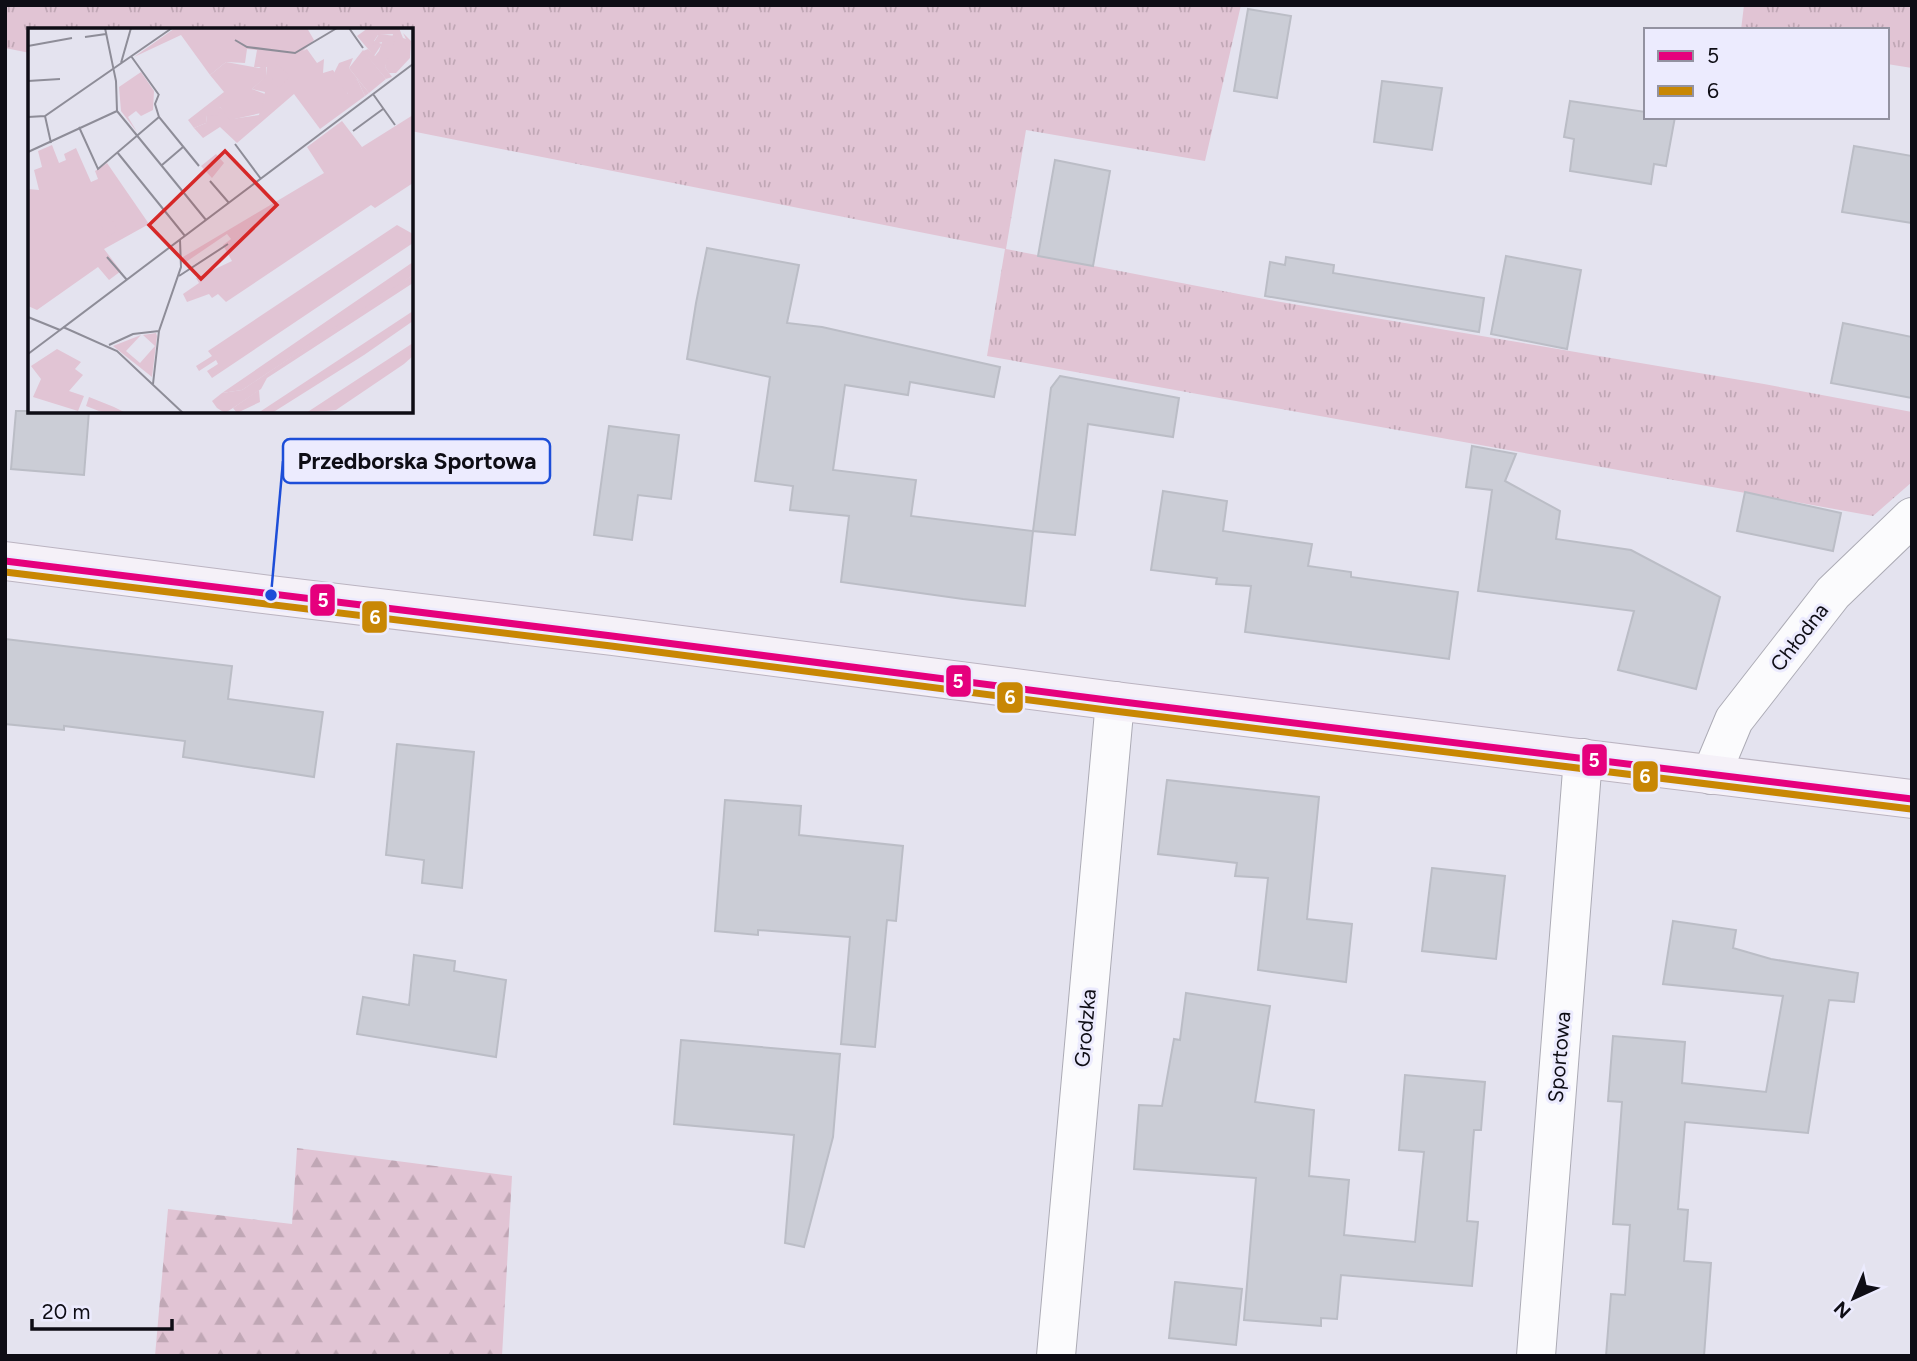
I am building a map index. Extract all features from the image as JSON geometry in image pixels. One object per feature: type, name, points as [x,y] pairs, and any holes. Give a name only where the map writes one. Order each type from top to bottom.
[{"type":"main road","points":[[5,561],[1912,799]]},
{"type":"street","name":"Chłodna","points":[[1711,775],[1734,720],[1833,593],[1912,517]]},
{"type":"street","name":"Grodzka","points":[[1056,1356],[1115,701]]},
{"type":"street","name":"Sportowa","points":[[1536,1356],[1583,758]]},
{"type":"green space","points":[[5,5],[1241,5],[1205,161],[1026,130],[1006,249],[1275,301],[1764,384],[1912,412],[1912,482],[1873,516],[987,356],[1005,249],[413,131],[413,28],[28,28],[28,53],[5,48]]},
{"type":"green space","points":[[1744,5],[1912,5],[1912,68],[1889,64],[1889,28],[1741,28]]},
{"type":"green space","points":[[297,1148],[512,1176],[502,1356],[155,1356],[168,1209],[292,1224]]},
{"type":"building","points":[[1248,9],[1291,16],[1277,98],[1234,91]]},
{"type":"building","points":[[1382,81],[1442,88],[1432,150],[1374,142]]},
{"type":"building","points":[[1570,101],[1644,112],[1644,119],[1675,119],[1666,166],[1654,164],[1651,184],[1570,171],[1574,139],[1564,137]]},
{"type":"building","points":[[1854,146],[1912,156],[1912,223],[1842,212]]},
{"type":"building","points":[[1055,160],[1110,171],[1093,266],[1038,256]]},
{"type":"building","points":[[707,248],[799,265],[787,323],[822,327],[1000,367],[994,397],[910,382],[908,395],[845,385],[833,470],[916,480],[911,516],[1033,531],[1025,606],[841,582],[849,516],[790,510],[793,486],[755,481],[770,377],[687,359]]},
{"type":"building","points":[[1506,256],[1581,270],[1567,349],[1491,334]]},
{"type":"building","points":[[1286,257],[1334,265],[1333,273],[1484,298],[1479,332],[1265,296],[1270,262],[1285,265]]},
{"type":"building","points":[[1843,323],[1912,337],[1912,398],[1831,383]]},
{"type":"building","points":[[1060,376],[1179,398],[1173,437],[1088,424],[1075,535],[1033,531],[1051,388]]},
{"type":"building","points":[[16,411],[89,413],[84,475],[11,469]]},
{"type":"building","points":[[609,426],[679,435],[671,499],[638,495],[632,540],[594,535]]},
{"type":"building","points":[[1472,446],[1516,454],[1505,481],[1560,511],[1556,539],[1631,550],[1720,597],[1696,689],[1618,670],[1634,611],[1478,591],[1492,490],[1466,487]]},
{"type":"building","points":[[1163,491],[1227,501],[1223,531],[1312,544],[1308,566],[1351,572],[1351,577],[1458,592],[1449,659],[1245,632],[1251,586],[1216,584],[1217,578],[1151,570]]},
{"type":"building","points":[[1745,492],[1841,513],[1833,551],[1737,531]]},
{"type":"building","points":[[5,639],[232,666],[228,699],[323,712],[314,777],[183,757],[185,741],[64,726],[64,730],[5,724]]},
{"type":"building","points":[[397,744],[474,752],[462,888],[422,883],[424,860],[386,855]]},
{"type":"building","points":[[1167,780],[1319,797],[1307,919],[1352,924],[1346,982],[1258,970],[1268,878],[1235,876],[1237,863],[1158,854]]},
{"type":"building","points":[[725,800],[801,806],[799,835],[903,846],[896,921],[887,920],[875,1047],[841,1044],[850,937],[758,930],[758,935],[715,931]]},
{"type":"building","points":[[1432,868],[1505,876],[1496,959],[1422,951]]},
{"type":"building","points":[[1673,921],[1736,930],[1733,948],[1771,959],[1858,973],[1854,1002],[1829,1000],[1808,1133],[1685,1122],[1678,1209],[1688,1210],[1684,1261],[1711,1263],[1704,1356],[1606,1356],[1611,1294],[1625,1295],[1630,1225],[1613,1224],[1622,1102],[1608,1101],[1613,1036],[1685,1042],[1682,1083],[1766,1092],[1783,996],[1663,984]]},
{"type":"building","points":[[414,955],[455,961],[454,971],[506,980],[496,1057],[357,1034],[363,997],[409,1005]]},
{"type":"building","points":[[1186,993],[1270,1006],[1255,1102],[1314,1110],[1309,1176],[1349,1180],[1344,1235],[1415,1242],[1424,1152],[1399,1150],[1405,1075],[1485,1082],[1481,1130],[1474,1130],[1467,1221],[1478,1222],[1472,1286],[1341,1275],[1337,1319],[1321,1318],[1321,1326],[1244,1320],[1256,1178],[1134,1169],[1139,1105],[1162,1106],[1174,1039],[1180,1040]]},
{"type":"building","points":[[681,1040],[840,1054],[833,1137],[804,1247],[785,1243],[794,1135],[674,1124]]},
{"type":"building","points":[[1175,1282],[1242,1289],[1236,1345],[1169,1338]]},
{"type":"transit line","name":"5","points":[[5,561],[1912,799]]},
{"type":"transit line","name":"6","points":[[5,572],[1911,809]]},
{"type":"place","name":"Przedborska Sportowa","points":[[271,595]]}]
